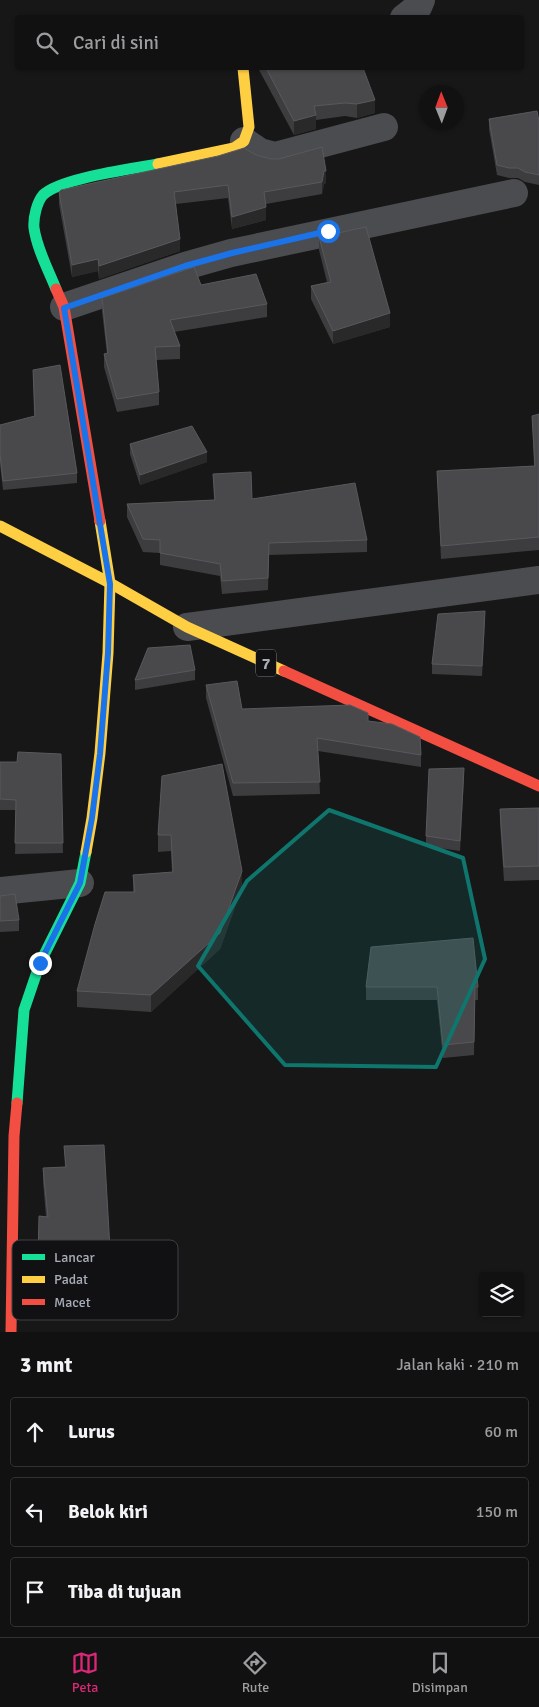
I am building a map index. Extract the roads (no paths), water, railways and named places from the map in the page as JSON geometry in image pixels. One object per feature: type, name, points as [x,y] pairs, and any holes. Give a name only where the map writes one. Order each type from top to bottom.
[{"type":"main road","points":[[12,1240],[14,1136],[24,1010],[40,963],[80,883],[92,818],[100,754],[108,653],[110,584],[64,308],[38,245],[34,226],[36,210],[43,195],[66,182],[234,148],[244,141],[249,127],[243,70]]},
{"type":"main road","name":"7","points":[[0,526],[187,627],[539,786]]},
{"type":"main road","points":[[11,1332],[12,1267]]},
{"type":"street","points":[[408,15],[418,7],[421,0]]},
{"type":"street","points":[[244,141],[260,152],[275,156],[384,127]]},
{"type":"street","points":[[64,308],[185,266],[232,253],[514,193]]},
{"type":"street","points":[[187,627],[539,580]]},
{"type":"street","points":[[0,891],[80,883]]}]
